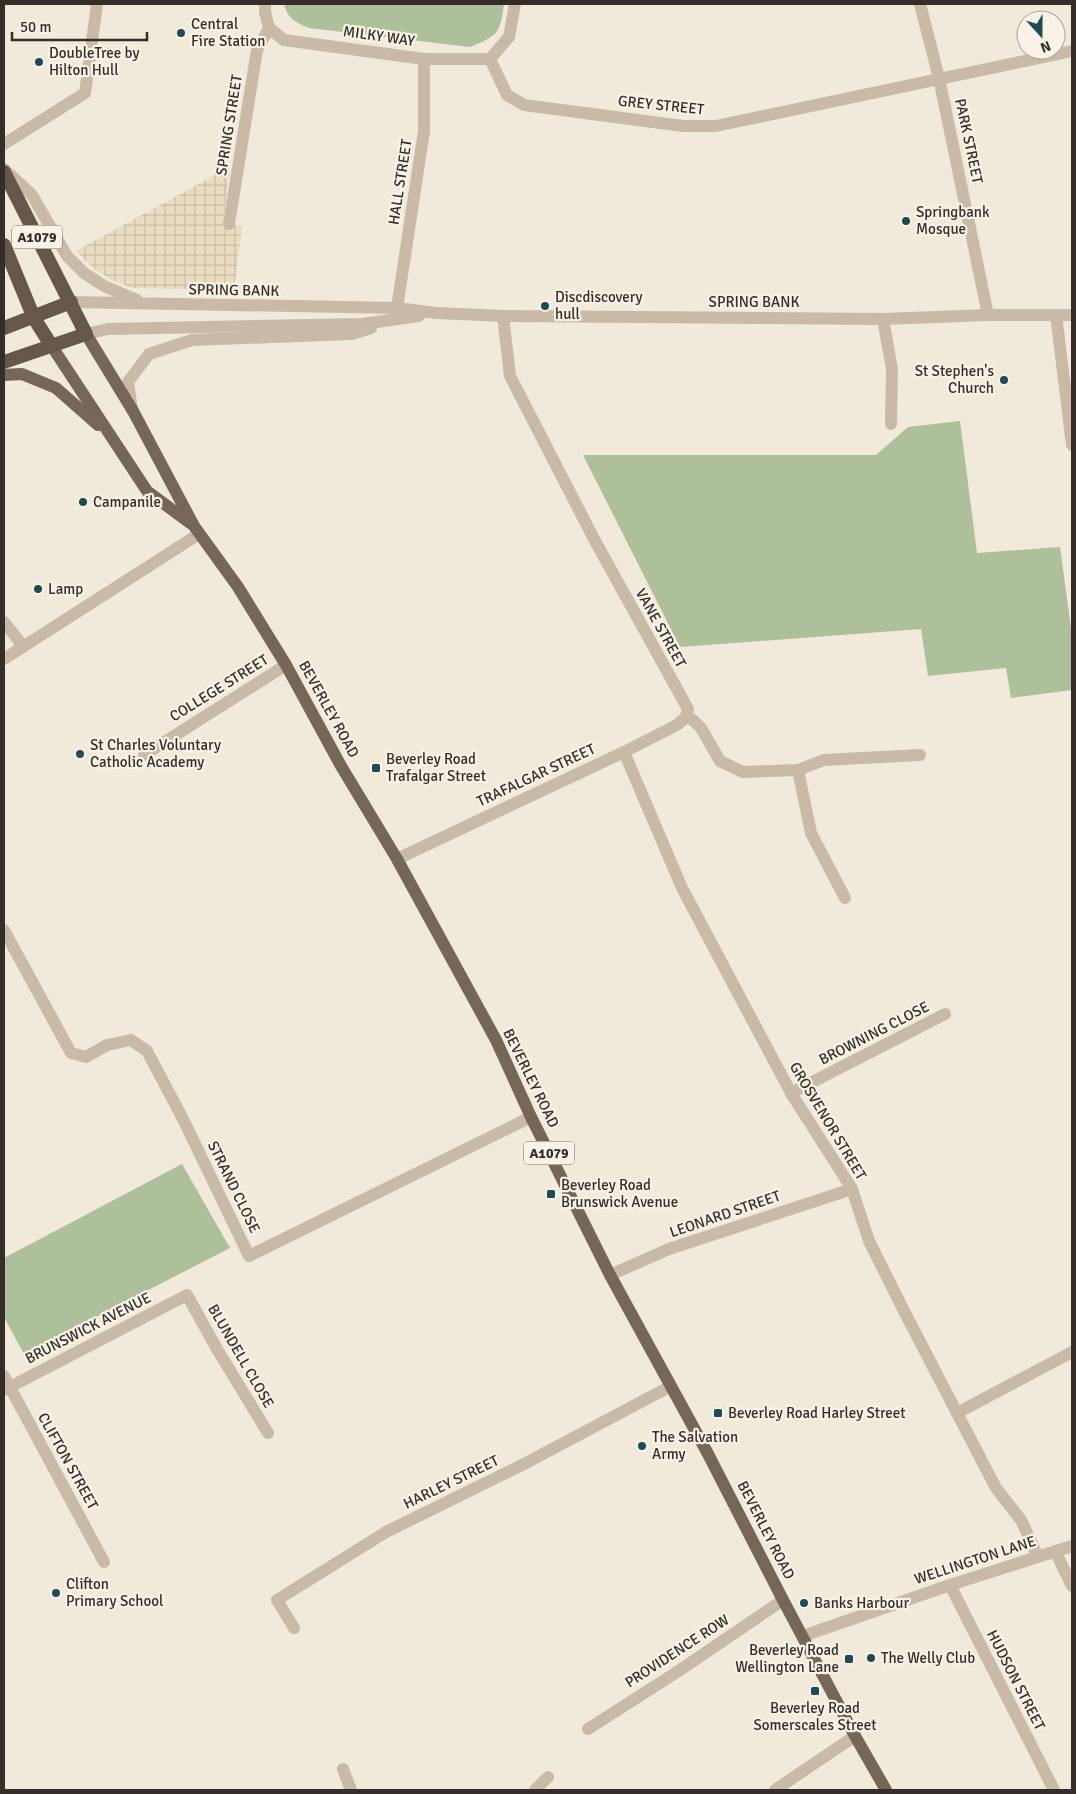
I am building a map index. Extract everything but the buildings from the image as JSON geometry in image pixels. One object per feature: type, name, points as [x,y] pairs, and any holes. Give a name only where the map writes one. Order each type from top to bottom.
[{"type":"highway","name":"A1079","points":[[4,171],[71,302]]},
{"type":"highway","name":"A1079","points":[[4,246],[34,318]]},
{"type":"highway","points":[[4,246],[4,267]]},
{"type":"highway","name":"SPRING BANK","points":[[4,328],[34,318],[71,302]]},
{"type":"highway","points":[[71,302],[86,334]]},
{"type":"highway","points":[[34,318],[51,345]]},
{"type":"highway","name":"SPRING BANK","points":[[4,362],[86,334]]},
{"type":"main road","name":"BEVERLEY ROAD","points":[[86,334],[133,411],[197,530],[238,587],[286,665],[341,766],[397,859],[496,1040],[610,1274],[855,1736],[886,1790]]},
{"type":"main road","name":"BEVERLEY ROAD","points":[[51,345],[147,491],[197,530]]},
{"type":"main road","points":[[4,375],[22,374],[56,388],[115,442]]},
{"type":"street","points":[[4,144],[85,93],[96,4]]},
{"type":"street","points":[[265,4],[265,12],[270,28]]},
{"type":"street","points":[[490,59],[509,37],[515,4]]},
{"type":"street","name":"PARK STREET","points":[[920,4],[939,78],[988,315]]},
{"type":"street","name":"MILKY WAY","points":[[270,28],[284,40],[424,59],[490,59]]},
{"type":"street","name":"SPRING STREET","points":[[230,224],[257,50],[270,28]]},
{"type":"street","name":"GREY STREET","points":[[490,59],[507,95],[524,104],[683,126],[716,126],[1072,51]]},
{"type":"street","name":"HALL STREET","points":[[399,313],[424,131],[424,59]]},
{"type":"street","points":[[4,171],[32,196],[67,256],[84,273],[104,286],[148,304]]},
{"type":"street","name":"SPRING BANK","points":[[71,302],[503,316],[883,319],[988,315],[1072,315]]},
{"type":"street","points":[[133,411],[128,382],[149,354],[192,340],[352,334],[399,313]]},
{"type":"street","name":"SPRING BANK","points":[[86,334],[108,329],[362,324],[399,313]]},
{"type":"street","points":[[1056,315],[1072,445]]},
{"type":"street","name":"VANE STREET","points":[[503,316],[510,376],[594,539],[688,709],[686,717]]},
{"type":"street","points":[[883,319],[892,369],[891,424]]},
{"type":"street","points":[[4,659],[197,530]]},
{"type":"street","points":[[4,622],[24,646]]},
{"type":"street","name":"COLLEGE STREET","points":[[144,755],[286,665]]},
{"type":"street","points":[[686,717],[693,720],[701,728],[720,762],[743,772],[798,770],[824,760],[920,755]]},
{"type":"street","name":"TRAFALGAR STREET","points":[[397,859],[624,752],[677,725],[686,717]]},
{"type":"street","name":"GROSVENOR STREET","points":[[624,752],[682,888],[791,1093],[852,1189],[869,1241],[996,1488],[1022,1520],[1038,1557]]},
{"type":"street","points":[[798,770],[811,833],[845,898]]},
{"type":"street","name":"STRAND CLOSE","points":[[4,930],[70,1053],[86,1057],[107,1045],[131,1040],[146,1051],[183,1119],[249,1256],[532,1117]]},
{"type":"street","name":"BROWNING CLOSE","points":[[791,1093],[945,1014]]},
{"type":"street","name":"LEONARD STREET","points":[[610,1274],[669,1249],[852,1189]]},
{"type":"street","name":"BRUNSWICK AVENUE","points":[[6,1384],[187,1295]]},
{"type":"street","name":"BLUNDELL CLOSE","points":[[187,1295],[268,1433]]},
{"type":"street","points":[[957,1413],[1072,1352]]},
{"type":"street","name":"CLIFTON STREET","points":[[6,1384],[104,1562]]},
{"type":"street","name":"HARLEY STREET","points":[[294,1628],[278,1600],[386,1532],[524,1464],[671,1386]]},
{"type":"street","name":"WELLINGTON LANE","points":[[803,1636],[950,1585],[1072,1546]]},
{"type":"street","points":[[1055,1551],[1072,1586]]},
{"type":"street","name":"HUDSON STREET","points":[[950,1585],[1054,1790]]},
{"type":"street","name":"PROVIDENCE ROW","points":[[588,1729],[677,1672],[783,1600]]},
{"type":"street","points":[[775,1790],[855,1736]]},
{"type":"street","points":[[343,1769],[351,1790]]},
{"type":"street","points":[[535,1790],[548,1777]]},
{"type":"green space","points":[[284,4],[504,4],[501,22],[496,33],[470,47],[309,28],[293,19],[287,13]]},
{"type":"green space","points":[[960,421],[977,553],[1060,547],[1072,636],[1072,690],[1011,698],[1006,668],[928,676],[921,629],[680,647],[583,455],[876,455],[908,427]]},
{"type":"green space","points":[[182,1164],[230,1248],[24,1354],[4,1317],[4,1258]]},
{"type":"shaded area","points":[[230,167],[223,224],[242,226],[234,290],[132,288],[110,279],[93,268],[76,251]]},
{"type":"place","name":"Central Fire Station","points":[[181,33]]},
{"type":"place","name":"DoubleTree by Hilton Hull","points":[[39,62]]},
{"type":"place","name":"Springbank Mosque","points":[[906,221]]},
{"type":"place","name":"Discdiscovery hull","points":[[545,306]]},
{"type":"place","name":"St Stephen's Church","points":[[1004,380]]},
{"type":"place","name":"Campanile","points":[[83,502]]},
{"type":"place","name":"Lamp","points":[[38,589]]},
{"type":"place","name":"St Charles Voluntary Catholic Academy","points":[[80,754]]},
{"type":"place","name":"Beverley Road Trafalgar Street","points":[[376,768]]},
{"type":"place","name":"Beverley Road Brunswick Avenue","points":[[551,1194]]},
{"type":"place","name":"Beverley Road Harley Street","points":[[718,1413]]},
{"type":"place","name":"The Salvation Army","points":[[642,1446]]},
{"type":"place","name":"Clifton Primary School","points":[[56,1593]]},
{"type":"place","name":"Banks Harbour","points":[[804,1603]]},
{"type":"place","name":"The Welly Club","points":[[871,1658]]},
{"type":"place","name":"Beverley Road Wellington Lane","points":[[849,1659]]},
{"type":"place","name":"Beverley Road Somerscales Street","points":[[815,1691]]}]
